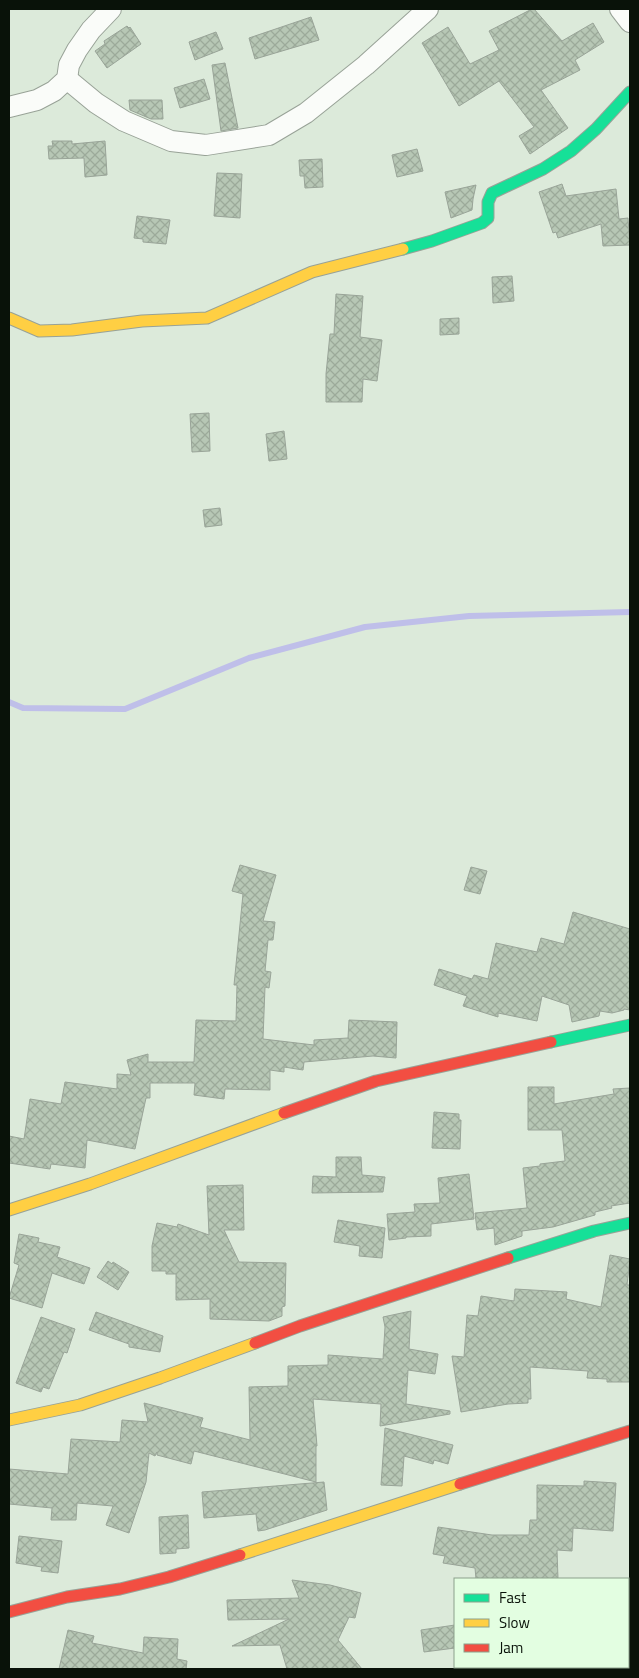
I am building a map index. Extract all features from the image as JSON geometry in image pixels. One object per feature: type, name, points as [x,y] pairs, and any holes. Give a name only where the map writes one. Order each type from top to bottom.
[{"type":"street","points":[[9,107],[37,100],[54,91],[67,79],[70,65],[77,50],[91,30],[111,9]]},
{"type":"street","points":[[67,79],[96,103],[124,121],[171,141],[206,145],[269,135],[306,113],[366,64],[428,9]]},
{"type":"street","points":[[620,9],[630,22]]},
{"type":"street","points":[[9,318],[39,331],[72,330],[142,321],[207,318],[312,272],[432,241],[482,223],[488,218],[488,202],[489,196],[492,193],[529,177],[571,151],[601,125],[630,92]]},
{"type":"street","points":[[9,1210],[100,1180],[376,1081],[630,1025]]},
{"type":"street","points":[[9,1420],[80,1405],[160,1378],[310,1322],[534,1249],[594,1231],[630,1223]]},
{"type":"street","points":[[9,1612],[67,1598],[169,1578],[630,1431]]},
{"type":"street","points":[[541,1669],[557,1668]]},
{"type":"building","points":[[532,9],[562,41],[593,23],[604,42],[575,60],[580,70],[541,90],[568,128],[530,154],[519,136],[534,127],[499,81],[459,106],[422,43],[448,27],[470,64],[499,50],[489,31]]},
{"type":"building","points":[[311,17],[319,40],[255,59],[249,38]]},
{"type":"building","points":[[127,26],[130,27],[141,44],[107,68],[95,51],[105,44],[104,41]]},
{"type":"building","points":[[216,32],[223,49],[195,60],[189,42]]},
{"type":"building","points":[[225,63],[238,128],[221,131],[212,65]]},
{"type":"building","points":[[204,79],[210,99],[180,108],[174,88]]},
{"type":"building","points":[[129,100],[162,100],[163,119],[151,119],[130,110]]},
{"type":"building","points":[[52,141],[72,141],[72,144],[105,141],[107,175],[85,177],[84,158],[49,159],[48,146],[53,146]]},
{"type":"building","points":[[417,149],[423,171],[397,177],[392,155]]},
{"type":"building","points":[[322,159],[323,187],[305,188],[304,176],[300,176],[299,160]]},
{"type":"building","points":[[217,173],[242,174],[240,218],[214,216]]},
{"type":"building","points":[[562,184],[566,196],[616,189],[619,219],[628,218],[630,245],[603,246],[601,224],[558,238],[556,232],[553,233],[539,192]]},
{"type":"building","points":[[476,185],[472,210],[451,218],[445,192]]},
{"type":"building","points":[[137,216],[170,220],[166,244],[143,242],[143,239],[134,238]]},
{"type":"building","points":[[512,276],[514,301],[493,303],[492,277]]},
{"type":"building","points":[[336,294],[363,296],[360,337],[382,340],[377,381],[363,379],[362,402],[326,402],[326,374],[330,334],[334,334]]},
{"type":"building","points":[[459,318],[459,334],[440,335],[440,319]]},
{"type":"building","points":[[209,413],[210,451],[192,452],[190,414]]},
{"type":"building","points":[[284,431],[287,459],[269,461],[266,434]]},
{"type":"building","points":[[220,508],[222,525],[205,527],[203,510]]},
{"type":"building","points":[[240,865],[276,875],[263,921],[275,922],[273,940],[268,940],[265,971],[271,972],[269,988],[265,987],[263,1039],[314,1045],[314,1040],[348,1038],[349,1020],[397,1022],[396,1058],[373,1056],[304,1062],[303,1070],[284,1067],[284,1072],[270,1070],[270,1090],[225,1089],[224,1099],[194,1095],[195,1083],[150,1083],[150,1098],[146,1098],[135,1149],[87,1140],[85,1168],[51,1164],[50,1169],[9,1163],[9,1136],[24,1139],[30,1099],[61,1104],[65,1082],[117,1089],[117,1074],[131,1075],[127,1060],[148,1054],[148,1062],[194,1062],[196,1020],[236,1021],[237,985],[234,985],[243,894],[232,891]]},
{"type":"building","points":[[471,867],[487,871],[480,894],[464,890]]},
{"type":"building","points":[[573,912],[630,929],[630,1010],[624,1009],[612,1013],[600,1011],[599,1016],[572,1022],[569,1005],[542,996],[537,1021],[498,1013],[498,1017],[463,1006],[467,996],[434,985],[439,969],[472,979],[474,975],[488,979],[496,943],[537,952],[541,938],[564,944]]},
{"type":"building","points":[[528,1087],[554,1087],[554,1104],[614,1094],[613,1089],[630,1088],[630,1203],[611,1206],[612,1208],[595,1212],[595,1215],[553,1227],[522,1231],[522,1236],[495,1245],[494,1228],[477,1230],[475,1213],[527,1208],[523,1168],[565,1161],[562,1130],[528,1130]]},
{"type":"building","points":[[434,1112],[459,1114],[459,1120],[461,1120],[460,1149],[432,1148]]},
{"type":"building","points":[[336,1157],[361,1157],[362,1175],[385,1177],[383,1192],[312,1193],[313,1176],[336,1177]]},
{"type":"building","points":[[469,1174],[474,1219],[431,1224],[431,1236],[389,1240],[387,1214],[415,1212],[414,1204],[440,1203],[438,1178]]},
{"type":"building","points":[[243,1185],[244,1230],[224,1230],[239,1262],[286,1263],[285,1306],[282,1307],[282,1316],[269,1321],[210,1319],[210,1299],[176,1300],[176,1274],[166,1274],[166,1271],[152,1271],[152,1246],[157,1223],[177,1227],[178,1224],[209,1235],[207,1186]]},
{"type":"building","points":[[338,1220],[385,1228],[382,1258],[359,1256],[360,1246],[334,1242]]},
{"type":"building","points":[[19,1234],[39,1238],[38,1242],[60,1247],[57,1257],[90,1268],[84,1284],[52,1273],[42,1308],[9,1298],[19,1265],[14,1263]]},
{"type":"building","points":[[610,1255],[630,1259],[627,1285],[630,1285],[630,1382],[607,1382],[607,1379],[587,1378],[588,1371],[530,1367],[531,1399],[528,1399],[528,1403],[508,1404],[461,1412],[452,1356],[464,1357],[467,1315],[478,1316],[481,1296],[514,1301],[515,1289],[567,1292],[566,1299],[601,1307]]},
{"type":"building","points":[[108,1261],[129,1272],[118,1290],[97,1277]]},
{"type":"building","points":[[411,1311],[409,1349],[438,1354],[435,1374],[408,1370],[406,1404],[450,1411],[450,1414],[380,1426],[381,1404],[313,1399],[317,1446],[316,1482],[194,1451],[191,1464],[157,1455],[157,1452],[155,1456],[149,1453],[146,1482],[129,1533],[106,1525],[113,1506],[77,1503],[76,1520],[51,1520],[52,1508],[9,1504],[9,1469],[68,1474],[71,1439],[120,1442],[122,1420],[148,1422],[144,1403],[203,1418],[200,1427],[250,1440],[249,1387],[288,1386],[288,1366],[328,1365],[328,1355],[383,1359],[385,1327],[383,1317]]},
{"type":"building","points":[[96,1312],[163,1336],[160,1352],[129,1347],[129,1344],[89,1330]]},
{"type":"building","points":[[41,1317],[75,1329],[67,1353],[64,1352],[49,1389],[43,1387],[41,1392],[16,1383]]},
{"type":"building","points":[[385,1428],[453,1445],[448,1464],[434,1460],[433,1464],[404,1456],[402,1486],[381,1485]]},
{"type":"building","points":[[584,1481],[616,1483],[613,1531],[573,1528],[572,1551],[557,1550],[558,1578],[476,1578],[475,1568],[443,1563],[445,1556],[433,1554],[438,1527],[492,1535],[529,1535],[530,1520],[537,1520],[537,1485],[584,1486]]},
{"type":"building","points":[[324,1482],[327,1510],[265,1530],[258,1531],[256,1514],[204,1518],[202,1492]]},
{"type":"building","points":[[188,1515],[189,1548],[176,1549],[176,1553],[160,1554],[159,1517]]},
{"type":"building","points":[[19,1536],[62,1541],[58,1573],[41,1571],[42,1567],[16,1563]]},
{"type":"building","points":[[292,1580],[330,1585],[361,1593],[355,1618],[349,1617],[338,1640],[362,1669],[287,1669],[280,1645],[232,1646],[289,1619],[228,1620],[227,1600],[299,1598]]},
{"type":"building","points":[[454,1625],[454,1648],[424,1652],[421,1630]]},
{"type":"building","points":[[68,1630],[94,1636],[92,1643],[143,1653],[144,1637],[178,1639],[177,1659],[187,1661],[186,1669],[59,1669]]},
{"type":"waterway","points":[[9,702],[23,708],[125,709],[249,658],[365,627],[469,616],[630,612]]},
{"type":"traffic: fast","points":[[403,249],[482,223],[488,218],[488,202],[492,193],[543,169],[571,151],[596,129],[630,92]]},
{"type":"traffic: fast","points":[[551,1042],[630,1025]]},
{"type":"traffic: fast","points":[[508,1258],[594,1231],[630,1223]]},
{"type":"traffic: slow","points":[[9,318],[39,331],[72,330],[142,321],[207,318],[312,272],[403,249]]},
{"type":"traffic: slow","points":[[9,1210],[90,1184],[284,1113]]},
{"type":"traffic: slow","points":[[9,1420],[80,1405],[255,1343]]},
{"type":"traffic: slow","points":[[240,1555],[460,1484]]},
{"type":"traffic: jam","points":[[284,1113],[376,1081],[551,1042]]},
{"type":"traffic: jam","points":[[255,1343],[300,1326],[508,1258]]},
{"type":"traffic: jam","points":[[460,1484],[630,1431]]},
{"type":"traffic: jam","points":[[9,1612],[67,1597],[120,1589],[169,1577],[240,1555]]}]
